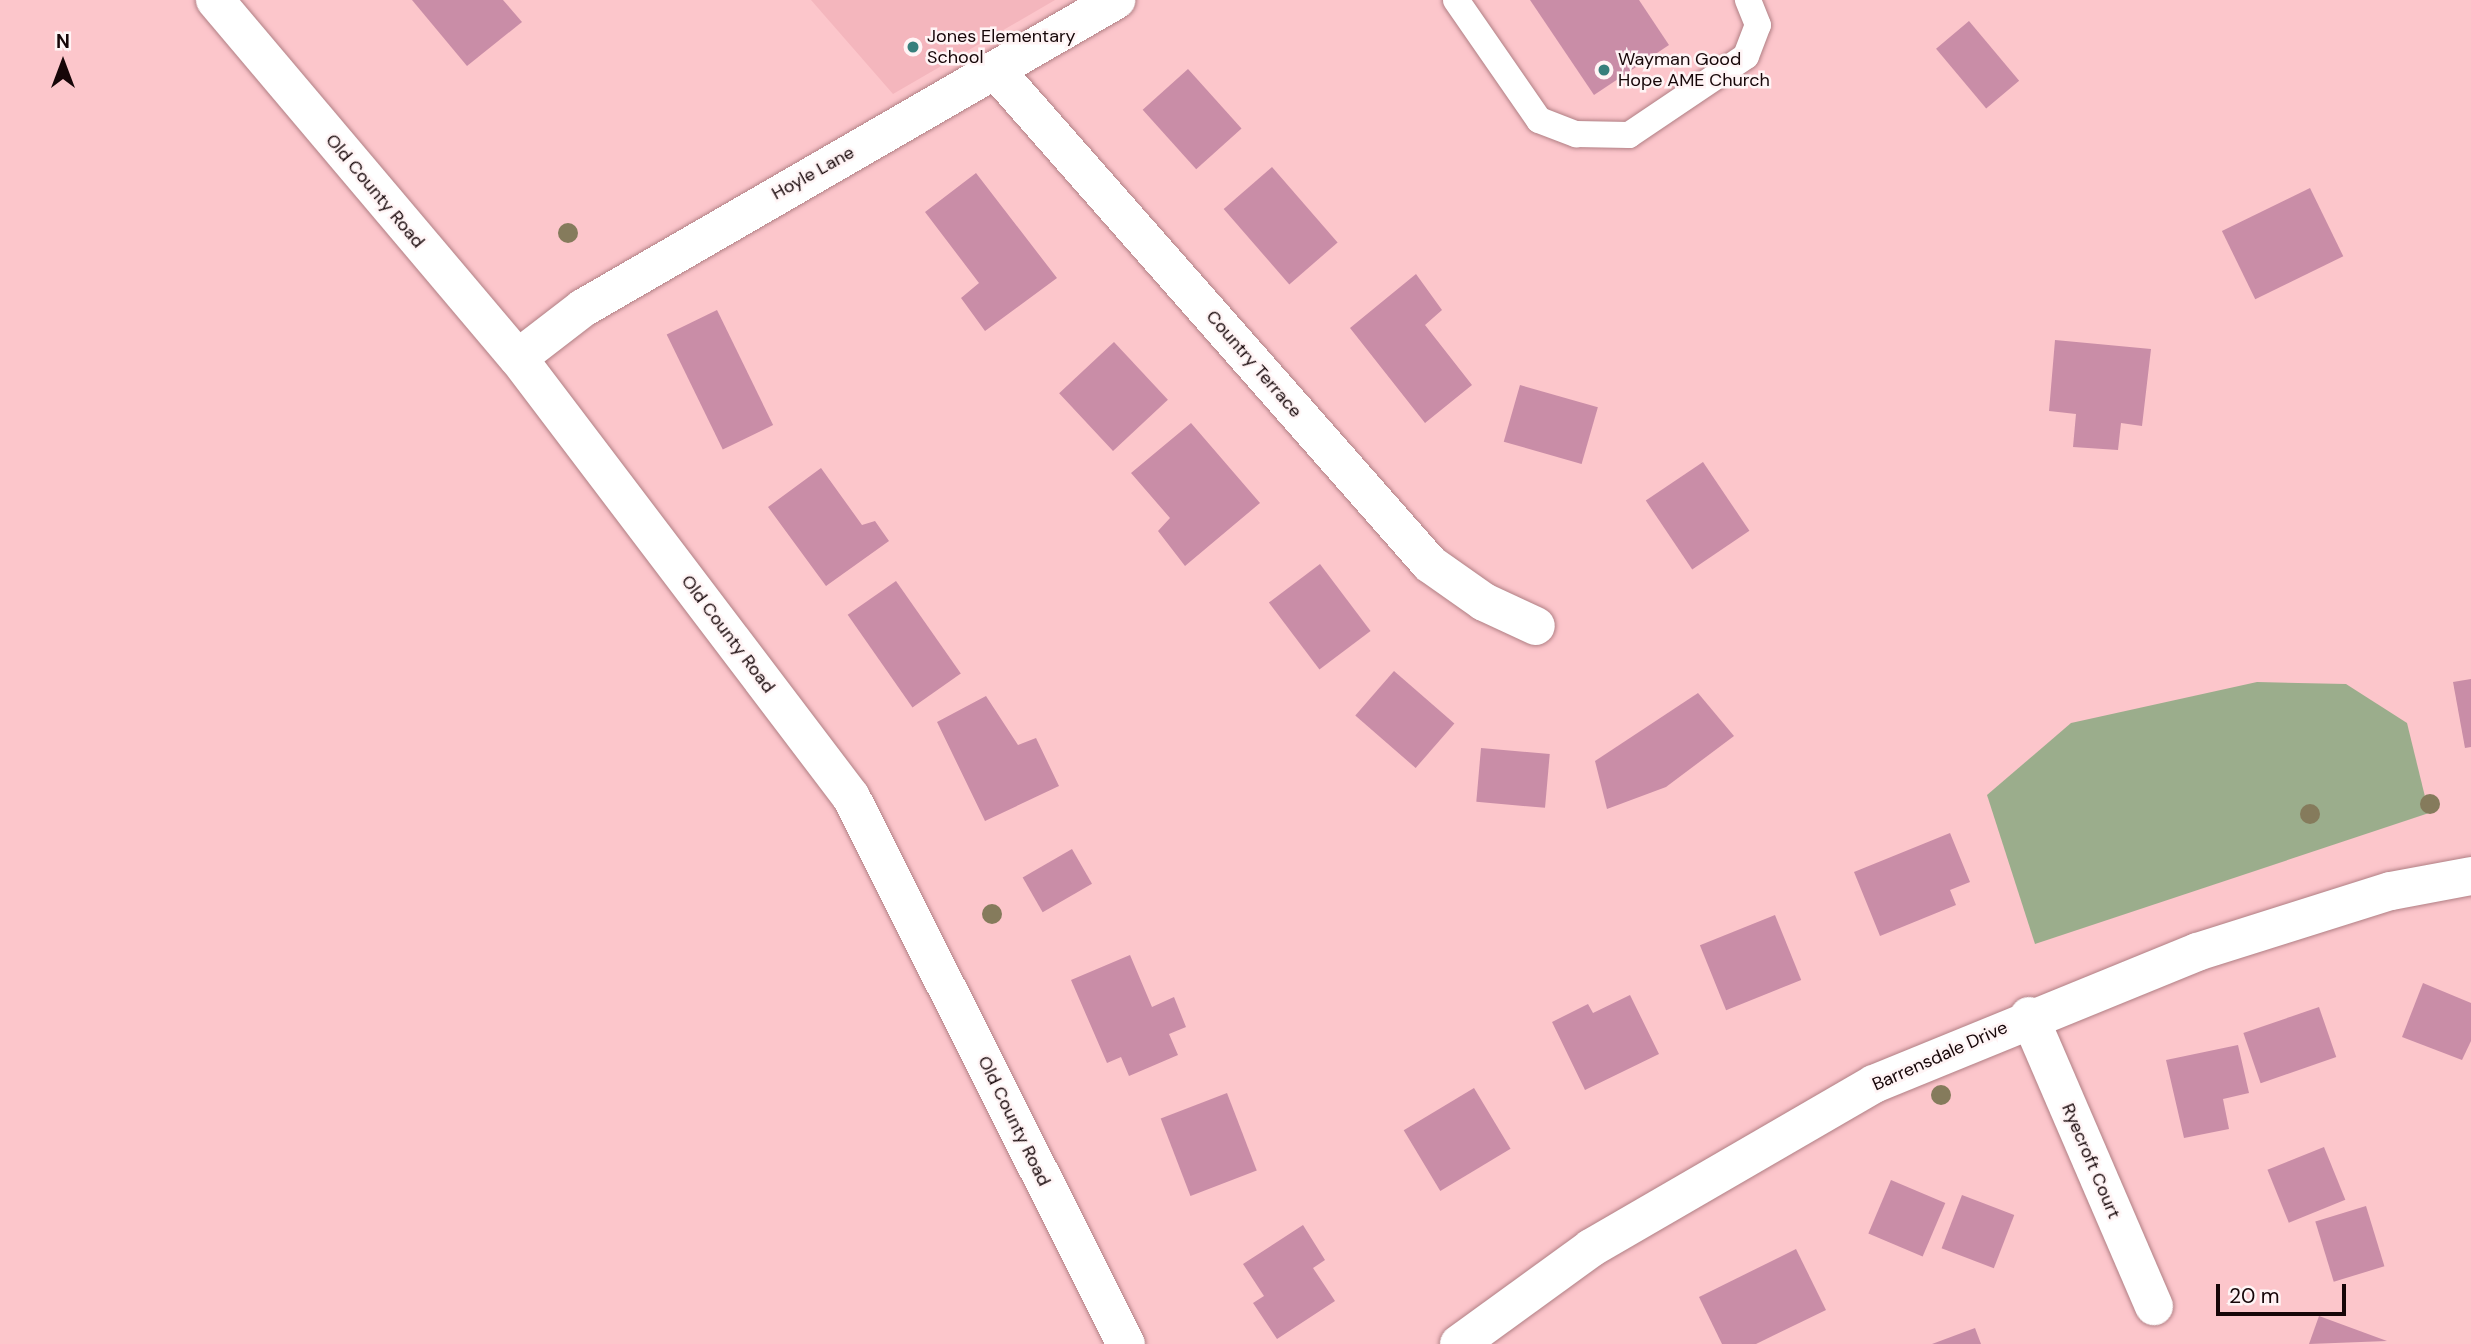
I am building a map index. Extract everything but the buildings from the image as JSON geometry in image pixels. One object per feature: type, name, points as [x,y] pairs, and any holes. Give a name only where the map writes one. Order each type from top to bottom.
[{"type":"street","name":"Old County Road","points":[[215,0],[518,358],[851,797],[1126,1344]]},
{"type":"street","name":"Hoyle Lane","points":[[518,358],[583,308],[997,72],[1116,0]]},
{"type":"street","name":"Country Terrace","points":[[997,72],[1430,564],[1484,602],[1536,626]]},
{"type":"street","name":"Barrensdale Drive","points":[[1459,1344],[1591,1248],[1746,1155],[1874,1084],[2029,1016],[2223,944],[2391,891],[2471,876]]},
{"type":"street","name":"Ryecroft Court","points":[[2029,1016],[2154,1306]]},
{"type":"lane","points":[[1456,0],[1539,120],[1576,134],[1629,135],[1746,56],[1758,25],[1748,0]]},
{"type":"shaded area","name":"Jones Elementary School","points":[[811,0],[1055,0],[893,94]]},
{"type":"green space","points":[[2257,682],[2346,684],[2407,723],[2429,813],[2035,944],[1987,795],[2071,723]]},
{"type":"place","name":"Jones Elementary School","points":[[913,47]]},
{"type":"place","name":"Wayman Good Hope AME Church","points":[[1604,70]]}]
